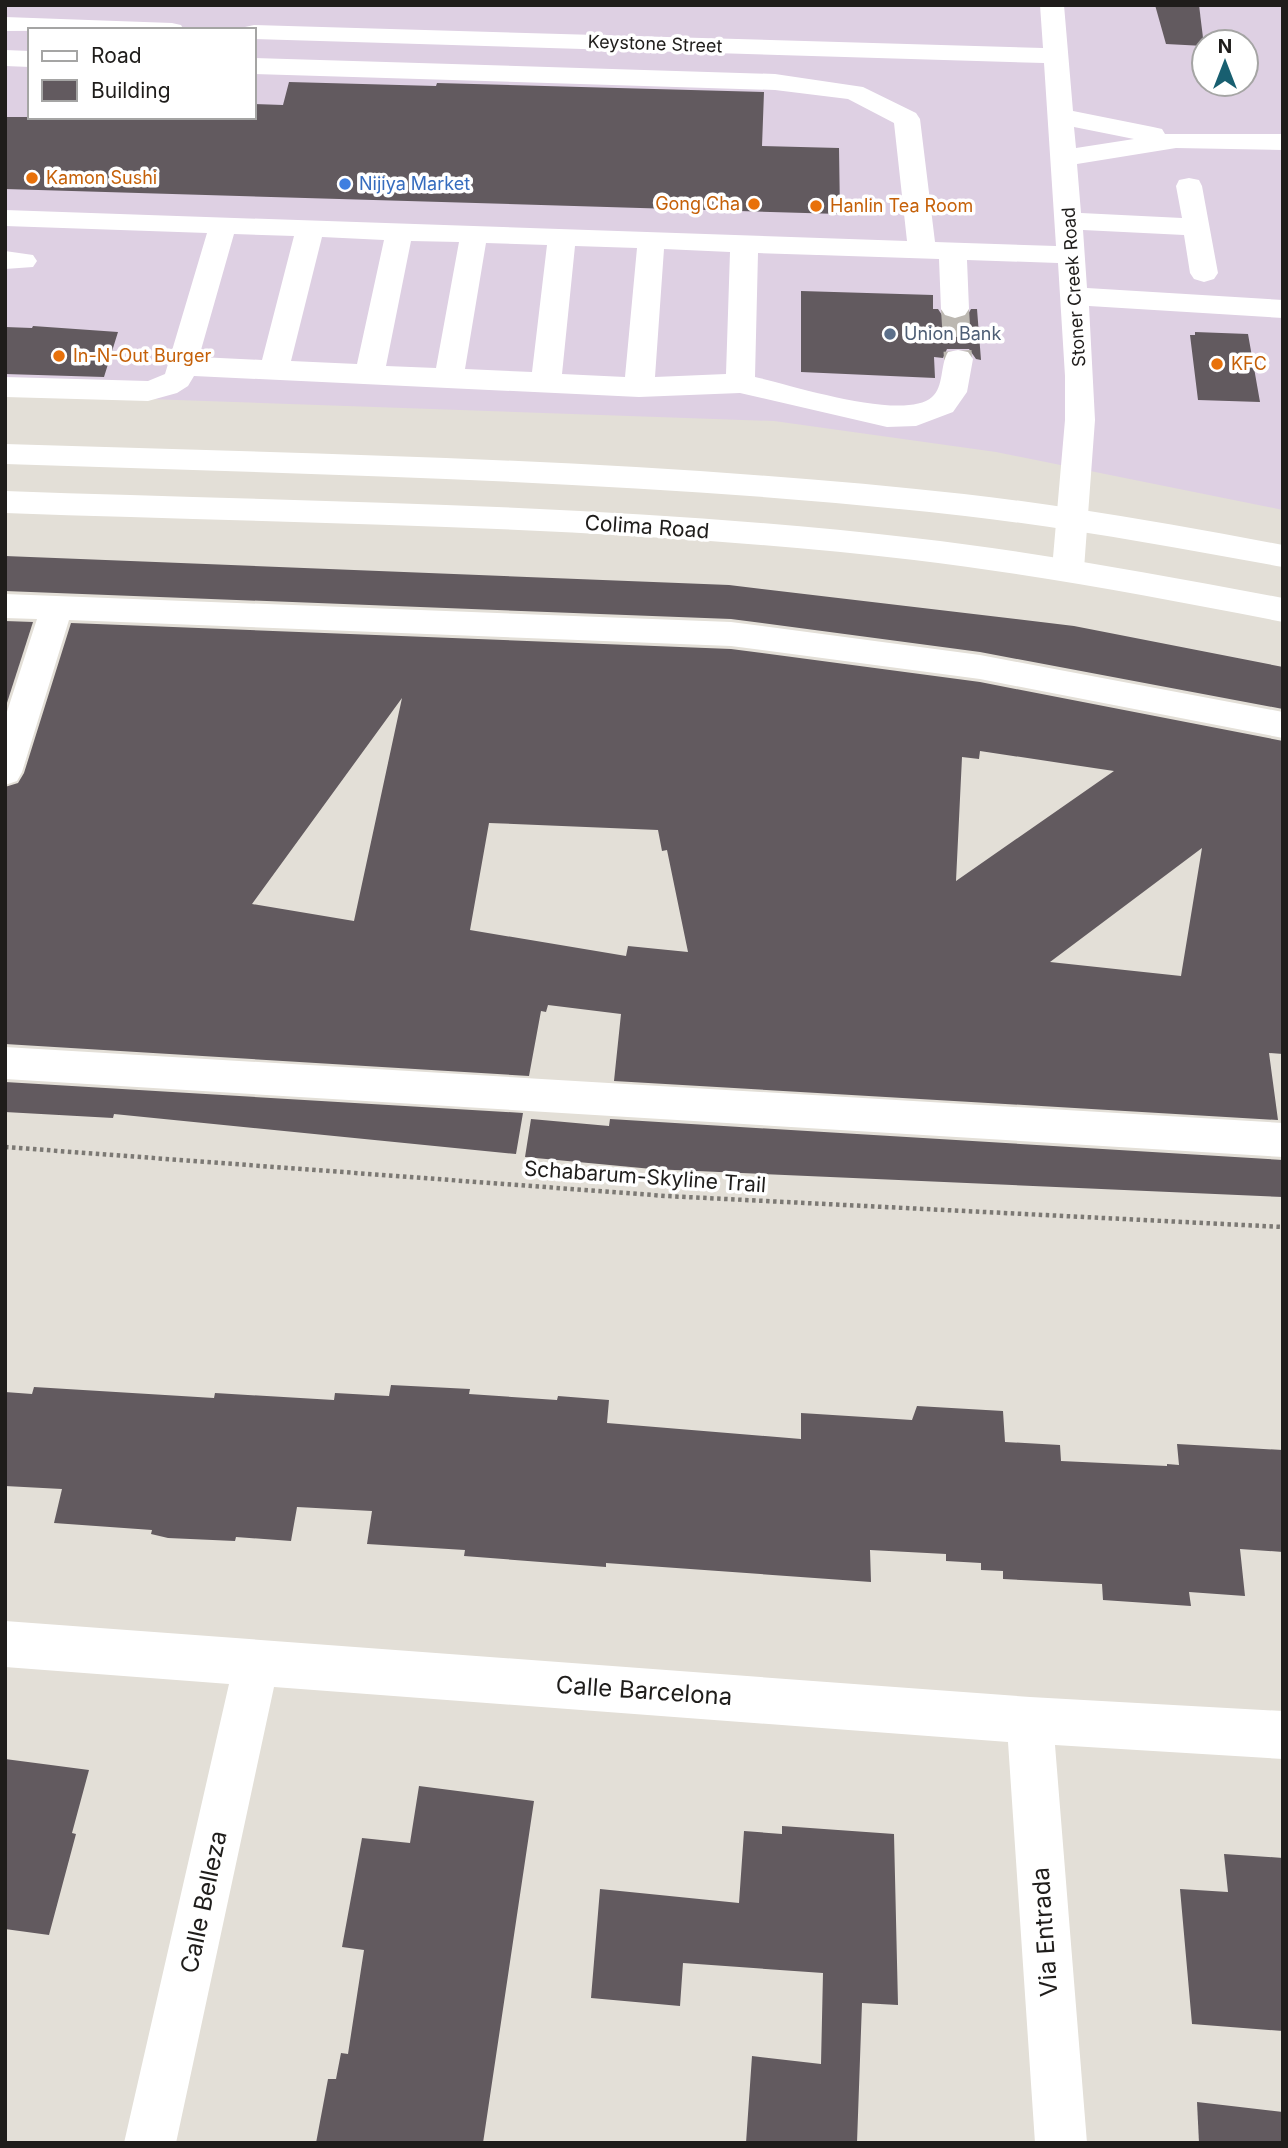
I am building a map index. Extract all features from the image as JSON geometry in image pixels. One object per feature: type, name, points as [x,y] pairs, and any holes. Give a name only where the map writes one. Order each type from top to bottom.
[{"type":"street","name":"Stoner Creek Road","points":[[1052,5],[1066,158],[1080,409],[1068,569]]},
{"type":"street","points":[[5,24],[105,28]]},
{"type":"street","name":"Keystone Street","points":[[256,32],[1056,56]]},
{"type":"street","points":[[509,74],[514,40]]},
{"type":"street","points":[[772,48],[775,82]]},
{"type":"street","points":[[5,58],[28,59]]},
{"type":"street","points":[[256,66],[775,82],[854,92],[907,119],[922,250]]},
{"type":"street","points":[[1062,117],[1176,140],[1283,142]]},
{"type":"street","points":[[1066,158],[1176,140]]},
{"type":"street","points":[[1189,186],[1204,273]]},
{"type":"street","points":[[5,218],[1072,256]]},
{"type":"street","points":[[1070,220],[1196,227]]},
{"type":"street","points":[[5,387],[148,391],[167,386],[178,379],[223,226]]},
{"type":"street","points":[[274,370],[310,229]]},
{"type":"street","points":[[369,375],[399,232]]},
{"type":"street","points":[[449,378],[474,234]]},
{"type":"street","points":[[546,383],[562,238]]},
{"type":"street","points":[[639,387],[651,241]]},
{"type":"street","points":[[740,383],[744,245]]},
{"type":"street","points":[[953,251],[955,309]]},
{"type":"street","points":[[1075,296],[1283,309]]},
{"type":"street","points":[[183,366],[639,387],[740,383],[887,417],[916,416],[942,405],[952,392],[958,359]]},
{"type":"street","points":[[5,454],[639,478],[914,498],[1072,518],[1283,556]]},
{"type":"street","name":"Colima Road","points":[[5,502],[622,524],[898,547],[1068,569],[1283,610]]},
{"type":"street","points":[[5,606],[731,634],[980,667],[1283,725]]},
{"type":"street","points":[[5,772],[57,608]]},
{"type":"street","points":[[5,1063],[1283,1140]]},
{"type":"street","name":"Calle Barcelona","points":[[5,1644],[1030,1720],[1283,1735]]},
{"type":"street","name":"Calle Belleza","points":[[150,2143],[257,1661]]},
{"type":"street","name":"Via Entrada","points":[[1030,1720],[1061,2143]]},
{"type":"path","name":"Schabarum-Skyline Trail","points":[[5,1147],[666,1196],[1283,1227]]},
{"type":"shaded area","points":[[5,5],[1283,5],[1283,510],[996,452],[774,421],[5,394]]},
{"type":"building","points":[[1155,5],[1199,5],[1202,28],[1190,28],[1190,45],[1166,44]]},
{"type":"building","points":[[289,82],[436,86],[437,83],[764,92],[762,146],[839,148],[840,214],[5,189],[5,117],[256,119],[256,104],[283,105]]},
{"type":"building","name":"Union Bank","points":[[801,291],[933,295],[933,309],[938,309],[944,318],[954,321],[966,318],[971,309],[977,309],[981,360],[976,359],[969,349],[947,349],[943,358],[934,357],[935,378],[801,372]]},
{"type":"building","name":"In-N-Out Burger","points":[[33,326],[118,332],[104,377],[5,374],[5,327]]},
{"type":"building","name":"KFC","points":[[1195,332],[1248,334],[1260,402],[1198,400],[1190,335],[1195,335]]},
{"type":"building","points":[[5,556],[729,585],[1074,626],[1283,667],[1283,709],[980,652],[731,619],[5,591]]},
{"type":"building","points":[[5,621],[33,622],[5,709]]},
{"type":"building","points":[[71,623],[731,649],[980,682],[1283,741],[1283,1054],[1269,1053],[1278,1120],[614,1081],[621,1014],[548,1005],[546,1012],[541,1011],[529,1076],[5,1044],[5,787],[18,783],[24,773]],"holes":[[[402,698],[354,921],[252,904]],[[980,751],[1114,771],[956,881],[962,757],[979,759]],[[489,823],[658,830],[662,851],[667,850],[688,952],[628,946],[626,956],[470,930]],[[1202,848],[1181,976],[1050,962]]]},
{"type":"building","points":[[5,1082],[523,1113],[516,1154],[114,1114],[113,1118],[5,1112]]},
{"type":"building","points":[[531,1119],[609,1126],[610,1119],[1283,1160],[1283,1197],[652,1169],[525,1157]]},
{"type":"building","points":[[391,1385],[470,1389],[469,1394],[557,1400],[558,1396],[609,1400],[607,1423],[801,1439],[801,1413],[912,1420],[917,1406],[1003,1411],[1005,1442],[1060,1445],[1061,1461],[1179,1465],[1177,1444],[1283,1450],[1283,1552],[1240,1549],[1245,1596],[1189,1592],[1191,1606],[1103,1600],[1102,1584],[1003,1579],[1003,1571],[981,1570],[981,1563],[946,1561],[946,1554],[870,1550],[871,1582],[464,1556],[465,1550],[367,1544],[372,1511],[297,1507],[291,1541],[236,1537],[235,1541],[168,1538],[151,1534],[152,1530],[54,1523],[62,1489],[5,1486],[5,1392],[32,1394],[34,1387],[214,1398],[215,1393],[334,1400],[335,1393],[389,1396]]},
{"type":"building","points":[[5,1759],[89,1770],[72,1833],[76,1834],[49,1935],[5,1929]]},
{"type":"building","points":[[419,1786],[534,1801],[483,2143],[316,2143],[328,2079],[336,2079],[341,2053],[348,2054],[364,1950],[342,1947],[362,1838],[410,1843]]},
{"type":"building","points":[[782,1826],[894,1834],[898,2005],[862,2003],[857,2143],[746,2143],[752,2056],[821,2064],[823,1973],[683,1963],[680,2006],[591,1998],[600,1889],[739,1903],[744,1831],[782,1834]]},
{"type":"building","points":[[1224,1854],[1283,1858],[1283,2031],[1192,2024],[1180,1889],[1228,1892]]},
{"type":"building","points":[[1197,2102],[1283,2112],[1283,2143],[1199,2143]]},
{"type":"tunnel","points":[[955,309],[958,359]]},
{"type":"place","name":"Kamon Sushi","points":[[32,178]]},
{"type":"place","name":"Nijiya Market","points":[[345,184]]},
{"type":"place","name":"Gong Cha","points":[[754,204]]},
{"type":"place","name":"Hanlin Tea Room","points":[[816,206]]},
{"type":"place","name":"Union Bank","points":[[890,334]]},
{"type":"place","name":"In-N-Out Burger","points":[[59,356]]},
{"type":"place","name":"KFC","points":[[1217,364]]}]
